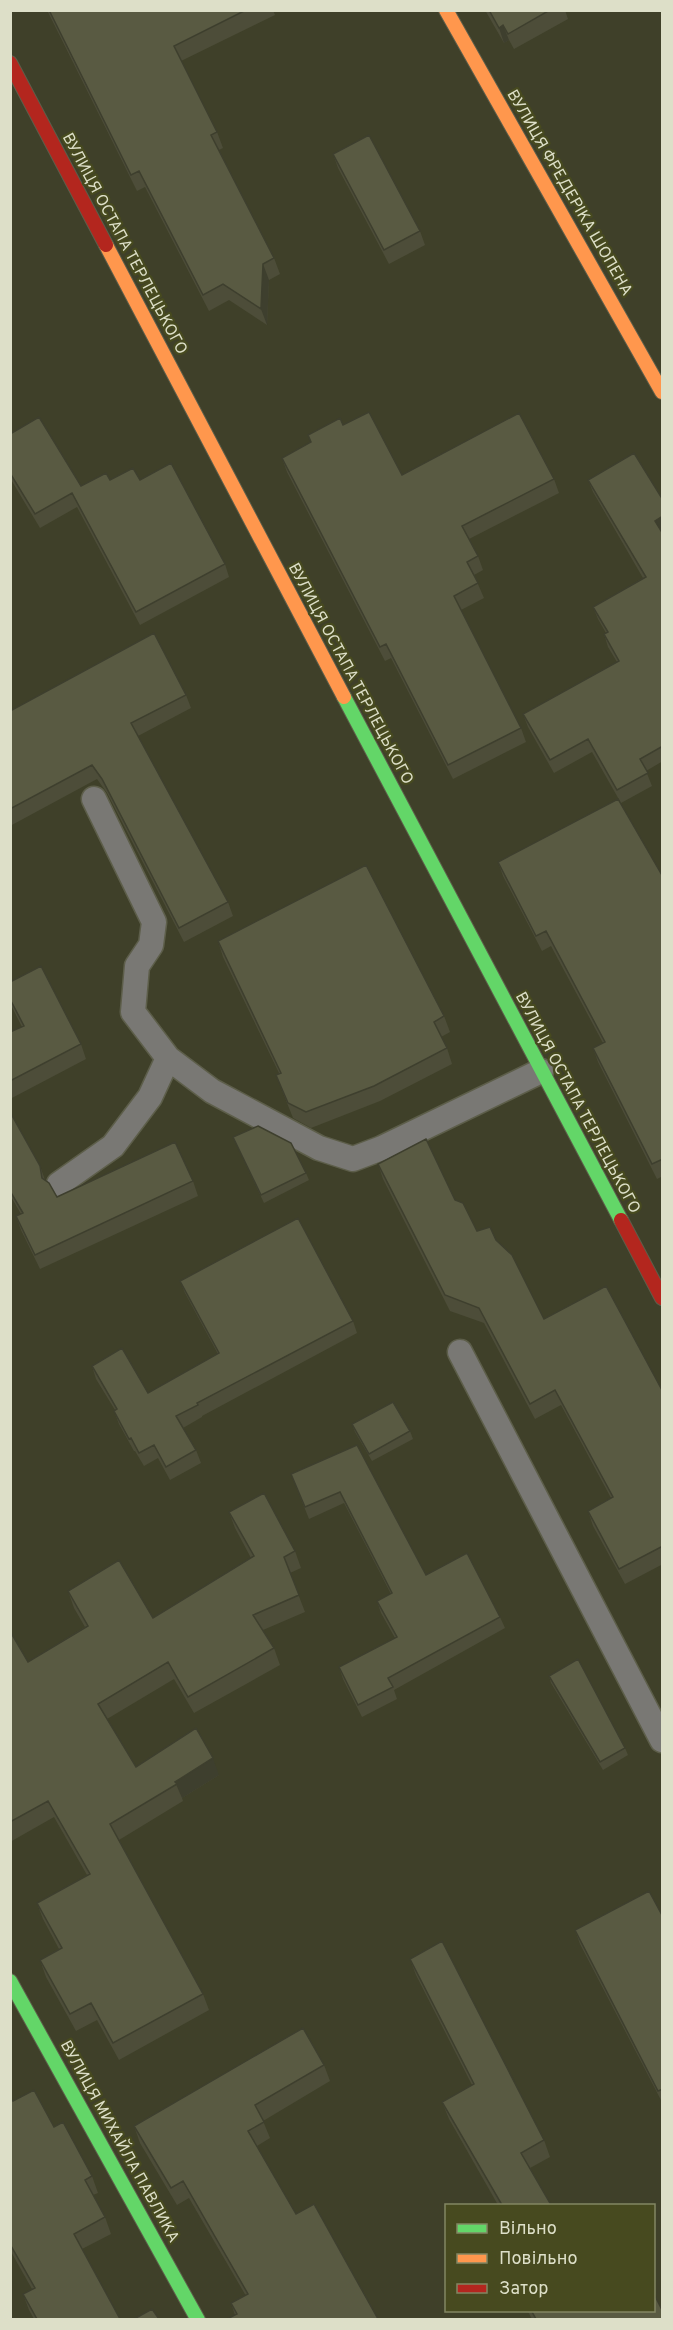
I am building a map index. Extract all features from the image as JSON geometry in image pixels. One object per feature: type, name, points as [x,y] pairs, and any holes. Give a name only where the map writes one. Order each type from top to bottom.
[{"type":"street","name":"ВУЛИЦЯ ФРЕДЕРІКА ШОПЕНА","points":[[446,10],[663,392]]},
{"type":"street","name":"ВУЛИЦЯ ОСТАПА ТЕРЛЕЦЬКОГО","points":[[10,63],[663,1298]]},
{"type":"street","name":"ВУЛИЦЯ МИХАЙЛА ПАВЛИКА","points":[[10,1981],[198,2319]]},
{"type":"lane","points":[[94,800],[154,922],[151,945],[137,966],[133,1012],[168,1058],[212,1090],[319,1148],[353,1159],[382,1148],[541,1071]]},
{"type":"lane","points":[[59,1184],[113,1146],[150,1097],[168,1058]]},
{"type":"lane","points":[[460,1352],[663,1740]]},
{"type":"building","points":[[49,10],[246,10],[174,46],[217,132],[211,135],[274,258],[263,264],[261,309],[223,284],[203,295],[139,171],[131,175]]},
{"type":"building","points":[[489,10],[550,10],[508,34],[503,25],[499,28]]},
{"type":"building","points":[[369,135],[420,231],[384,250],[333,154]]},
{"type":"building","points":[[369,412],[402,475],[519,413],[554,479],[462,526],[478,556],[467,562],[478,583],[454,596],[521,728],[448,765],[386,644],[380,647],[282,458],[311,442],[308,435],[340,418],[343,425]]},
{"type":"building","points":[[39,417],[81,486],[106,473],[110,480],[133,468],[140,480],[171,463],[225,564],[136,612],[72,493],[35,514],[10,473],[10,434]]},
{"type":"building","points":[[634,453],[663,500],[663,516],[655,521],[663,534],[663,746],[640,759],[648,773],[617,790],[588,739],[550,760],[523,714],[619,661],[604,634],[608,632],[593,607],[646,577],[588,480]]},
{"type":"building","points":[[154,633],[186,695],[131,723],[228,902],[179,928],[102,779],[92,765],[10,809],[10,711]]},
{"type":"building","points":[[618,799],[663,877],[663,1159],[652,1164],[593,1048],[605,1042],[546,931],[536,936],[498,862]]},
{"type":"building","points":[[366,865],[444,1016],[434,1022],[447,1048],[374,1086],[306,1112],[288,1103],[276,1075],[281,1073],[218,941]]},
{"type":"building","points":[[41,966],[81,1044],[10,1081],[10,1032],[24,1026],[10,999],[10,982]]},
{"type":"building","points":[[10,1112],[40,1166],[42,1178],[49,1183],[57,1197],[175,1142],[193,1181],[35,1255],[16,1216],[23,1213],[10,1191]]},
{"type":"building","points":[[258,1126],[291,1143],[306,1173],[261,1195],[233,1137]]},
{"type":"building","points":[[426,1139],[455,1200],[463,1203],[477,1231],[490,1227],[496,1240],[512,1255],[544,1319],[606,1286],[663,1392],[663,1546],[619,1569],[588,1511],[613,1497],[555,1390],[530,1404],[479,1308],[445,1295],[378,1164]]},
{"type":"building","points":[[298,1218],[353,1321],[176,1416],[196,1450],[166,1467],[154,1445],[139,1453],[131,1438],[129,1439],[114,1411],[117,1409],[92,1366],[122,1348],[148,1393],[219,1353],[180,1281]]},
{"type":"building","points":[[393,1402],[410,1431],[369,1454],[352,1424]]},
{"type":"building","points":[[357,1445],[426,1575],[467,1553],[500,1617],[388,1678],[393,1687],[358,1705],[339,1667],[397,1637],[377,1601],[392,1593],[340,1492],[305,1507],[291,1474]]},
{"type":"building","points":[[264,1493],[295,1551],[284,1557],[299,1595],[253,1615],[274,1648],[188,1697],[168,1662],[98,1704],[136,1767],[196,1728],[213,1758],[175,1782],[177,1784],[110,1824],[203,1994],[113,2043],[91,2003],[70,2014],[40,1960],[62,1948],[37,1903],[90,1874],[48,1801],[10,1822],[10,1631],[28,1662],[88,1626],[68,1591],[119,1560],[153,1618],[254,1556],[229,1512]]},
{"type":"building","points":[[578,1659],[625,1748],[600,1762],[549,1676]]},
{"type":"building","points":[[649,1891],[663,1917],[663,2089],[658,2091],[575,1930]]},
{"type":"building","points":[[442,1941],[544,2140],[521,2153],[550,2204],[501,2204],[442,2102],[474,2084],[410,1959]]},
{"type":"building","points":[[303,2028],[324,2065],[255,2105],[264,2122],[248,2131],[296,2214],[314,2204],[378,2319],[227,2319],[237,2314],[231,2303],[248,2294],[183,2181],[171,2188],[134,2126]]},
{"type":"building","points":[[34,2090],[54,2127],[63,2122],[92,2176],[85,2180],[105,2217],[74,2234],[120,2319],[37,2319],[23,2294],[35,2288],[10,2244],[10,2097],[13,2101]]},
{"type":"building","points":[[655,2296],[663,2312],[663,2319],[536,2319],[532,2312],[655,2312]]},
{"type":"building","points":[[152,2309],[159,2319],[134,2319]]},
{"type":"traffic: fast","points":[[344,697],[621,1220]]},
{"type":"traffic: fast","points":[[10,1981],[198,2320]]},
{"type":"traffic: slow","points":[[446,10],[662,392]]},
{"type":"traffic: slow","points":[[106,245],[344,697]]},
{"type":"traffic: jam","points":[[10,63],[106,245]]},
{"type":"traffic: jam","points":[[621,1220],[662,1298]]}]
